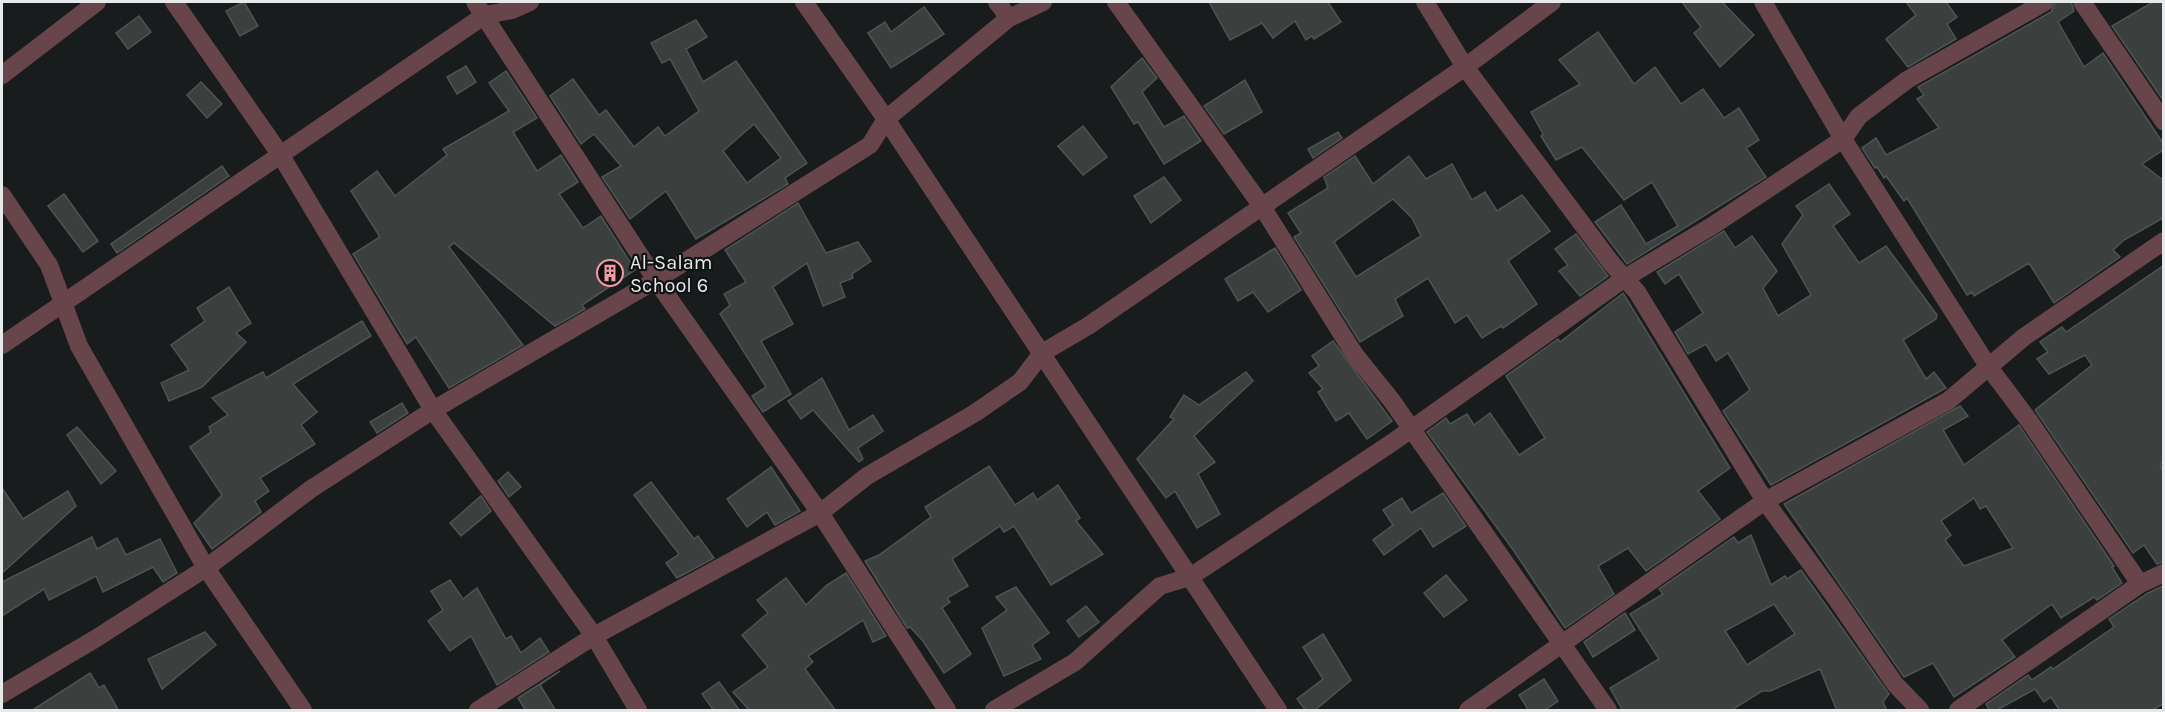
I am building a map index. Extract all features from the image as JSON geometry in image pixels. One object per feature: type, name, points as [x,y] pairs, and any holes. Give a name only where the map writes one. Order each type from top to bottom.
[{"type":"street","points":[[2,75],[97,2]]},
{"type":"street","points":[[174,2],[280,154],[433,410],[594,636],[638,711]]},
{"type":"street","points":[[2,345],[280,154],[480,8],[512,10],[530,2]]},
{"type":"street","points":[[804,2],[886,119],[1278,711]]},
{"type":"street","points":[[997,2],[1009,18]]},
{"type":"street","points":[[2,694],[206,568],[310,489],[433,410],[656,279],[870,145],[886,119],[1009,18],[1043,2]]},
{"type":"street","points":[[1116,2],[1261,205],[1355,355],[1392,400],[1409,429],[1608,711]]},
{"type":"street","points":[[1425,2],[1465,67],[1637,292],[1765,501],[1895,684],[1920,711]]},
{"type":"street","points":[[478,711],[594,636],[820,513],[867,476],[975,413],[1020,382],[1042,353],[1088,326],[1465,67],[1552,2]]},
{"type":"street","points":[[1763,2],[1843,139],[1988,366],[2030,422],[2140,584]]},
{"type":"street","points":[[994,711],[1075,662],[1160,586],[1190,577],[1393,442],[1625,278],[1712,226],[1843,139],[1859,116],[1907,80],[2046,2]]},
{"type":"street","points":[[2082,2],[2163,122]]},
{"type":"street","points":[[480,8],[656,279],[820,513],[946,711]]},
{"type":"street","points":[[2,195],[49,265],[79,346],[206,568],[303,711]]},
{"type":"street","points":[[1468,711],[1765,501],[1948,401],[2024,337],[2163,240]]},
{"type":"street","points":[[1958,711],[2140,584],[2163,573]]},
{"type":"building","points":[[244,2],[258,26],[240,36],[226,11]]},
{"type":"building","points":[[1209,2],[1328,2],[1341,22],[1314,39],[1312,36],[1306,40],[1295,21],[1273,38],[1262,23],[1230,40]]},
{"type":"building","points":[[1682,2],[1722,2],[1754,35],[1720,67],[1694,33],[1701,27]]},
{"type":"building","points":[[1906,2],[1946,2],[1957,17],[1947,24],[1956,39],[1908,67],[1886,39],[1916,15]]},
{"type":"building","points":[[2056,2],[2071,2],[2074,11],[2058,22],[2084,67],[2103,53],[2163,143],[2163,150],[2142,164],[2163,180],[2163,218],[2124,240],[2113,250],[2120,257],[2054,303],[2029,263],[1974,296],[1972,292],[1967,295],[1907,198],[1904,201],[1886,176],[1884,178],[1877,167],[1875,168],[1862,148],[1876,138],[1886,155],[1939,128],[1917,99],[1924,95],[1918,87],[2051,12]]},
{"type":"building","points":[[2153,2],[2163,2],[2163,100],[2112,26]]},
{"type":"building","points":[[924,7],[944,34],[891,68],[868,33],[885,22],[891,32]]},
{"type":"building","points":[[139,16],[151,32],[128,49],[116,33]]},
{"type":"building","points":[[696,20],[707,37],[686,49],[703,82],[736,61],[807,163],[785,178],[788,184],[696,239],[666,191],[630,219],[602,177],[621,166],[594,134],[581,144],[550,96],[573,79],[599,115],[606,110],[634,147],[658,127],[665,136],[699,111],[670,59],[662,63],[651,43]],"holes":[[[754,124],[781,158],[747,183],[723,151]]]},
{"type":"building","points":[[1598,32],[1634,84],[1655,67],[1681,104],[1703,89],[1724,118],[1739,108],[1759,140],[1746,148],[1766,177],[1627,264],[1595,222],[1621,205],[1646,244],[1678,226],[1652,182],[1624,200],[1582,147],[1556,160],[1541,136],[1543,134],[1531,112],[1580,84],[1559,60]]},
{"type":"building","points":[[1142,58],[1157,78],[1142,92],[1164,127],[1184,116],[1201,141],[1164,164],[1138,122],[1134,124],[1111,87]]},
{"type":"building","points":[[466,66],[476,82],[457,94],[447,77]]},
{"type":"building","points":[[506,71],[537,118],[513,132],[537,171],[561,155],[578,182],[559,194],[583,228],[601,216],[635,270],[582,305],[585,309],[555,326],[454,243],[449,247],[523,345],[449,388],[416,337],[407,344],[353,254],[380,237],[351,191],[377,171],[395,196],[447,155],[443,149],[509,111],[489,83]]},
{"type":"building","points":[[1245,80],[1262,112],[1224,134],[1204,106]]},
{"type":"building","points":[[201,82],[222,104],[207,118],[187,95]]},
{"type":"building","points":[[1083,126],[1107,157],[1083,175],[1058,146]]},
{"type":"building","points":[[1338,132],[1342,138],[1313,158],[1308,149]]},
{"type":"building","points":[[1355,156],[1373,184],[1409,156],[1426,179],[1452,164],[1472,200],[1485,192],[1497,211],[1522,195],[1550,231],[1508,261],[1537,304],[1503,328],[1501,326],[1482,338],[1467,315],[1455,323],[1428,278],[1395,299],[1403,316],[1360,342],[1294,237],[1301,233],[1288,213],[1328,188],[1324,177]],"holes":[[[1393,199],[1412,218],[1421,236],[1356,277],[1334,242]]]},
{"type":"building","points":[[222,166],[229,176],[117,253],[111,244]]},
{"type":"building","points":[[1164,177],[1181,200],[1151,223],[1134,196]]},
{"type":"building","points":[[1829,184],[1850,214],[1833,226],[1859,263],[1886,246],[1937,315],[1936,319],[1903,340],[1926,379],[1934,372],[1946,388],[1771,485],[1723,411],[1750,390],[1728,353],[1716,361],[1706,344],[1688,354],[1675,332],[1703,313],[1679,274],[1665,284],[1657,272],[1724,231],[1735,248],[1752,236],[1777,271],[1763,288],[1778,316],[1811,295],[1782,244],[1803,215],[1796,206]]},
{"type":"building","points":[[64,194],[98,241],[83,252],[48,206]]},
{"type":"building","points":[[798,203],[826,253],[858,242],[871,261],[852,274],[853,278],[840,283],[845,297],[823,306],[807,263],[773,287],[793,324],[761,341],[791,394],[763,412],[752,396],[766,387],[720,314],[730,305],[724,294],[746,282],[725,250]]},
{"type":"building","points":[[1576,234],[1608,276],[1580,296],[1559,271],[1568,265],[1555,249]]},
{"type":"building","points":[[1275,248],[1301,290],[1268,312],[1253,292],[1238,301],[1225,279]]},
{"type":"building","points":[[2163,266],[2163,462],[2160,465],[2163,470],[2163,562],[2157,564],[2144,545],[2133,553],[2035,410],[2092,365],[2085,355],[2049,374],[2037,359],[2048,352],[2040,342],[2062,327],[2066,332]]},
{"type":"building","points":[[229,287],[251,323],[236,333],[246,342],[202,387],[169,401],[161,383],[189,370],[171,345],[205,321],[197,308]]},
{"type":"building","points":[[1623,293],[1730,468],[1698,491],[1720,519],[1646,571],[1628,548],[1598,566],[1614,594],[1565,628],[1514,551],[1427,432],[1446,418],[1450,424],[1467,414],[1474,425],[1490,413],[1519,455],[1545,438],[1506,376],[1558,339],[1560,342]]},
{"type":"building","points":[[362,321],[371,336],[293,384],[317,412],[301,425],[315,444],[260,478],[269,491],[255,501],[261,512],[212,549],[194,523],[222,495],[190,447],[211,432],[209,427],[228,415],[212,398],[263,372],[266,378]]},
{"type":"building","points":[[1333,341],[1392,421],[1367,439],[1349,413],[1336,421],[1318,392],[1323,389],[1309,373],[1319,366],[1312,356]]},
{"type":"building","points":[[1246,372],[1253,381],[1194,436],[1215,462],[1198,474],[1220,514],[1197,528],[1175,491],[1166,498],[1137,459],[1174,419],[1170,417],[1184,395],[1199,405]]},
{"type":"building","points":[[822,378],[849,430],[873,415],[883,431],[858,448],[863,459],[859,462],[813,410],[801,419],[788,401]]},
{"type":"building","points":[[402,403],[408,413],[377,433],[370,422]]},
{"type":"building","points":[[1960,406],[1968,416],[1943,430],[1964,465],[2019,425],[2114,566],[2112,567],[2122,583],[2097,600],[2094,597],[2061,618],[2052,604],[2002,640],[2015,657],[1954,697],[1933,663],[1904,677],[1784,504]],"holes":[[[1974,498],[1980,509],[1986,506],[2013,548],[1964,566],[1945,540],[1951,535],[1941,521]]]},
{"type":"building","points":[[77,427],[116,471],[101,484],[67,435]]},
{"type":"building","points":[[989,466],[1015,505],[1033,493],[1037,500],[1058,485],[1080,518],[1076,521],[1103,554],[1051,585],[1014,526],[1004,532],[1000,526],[952,559],[968,586],[947,598],[950,602],[942,608],[971,654],[944,673],[923,641],[910,627],[907,628],[865,561],[879,555],[931,517],[925,507]]},
{"type":"building","points":[[771,467],[800,511],[775,525],[767,512],[747,527],[727,499]]},
{"type":"building","points":[[508,472],[521,487],[509,497],[498,481]]},
{"type":"building","points":[[651,482],[694,539],[698,536],[714,558],[677,578],[666,563],[679,554],[634,495]]},
{"type":"building","points":[[2,488],[23,519],[68,491],[76,506],[2,573]]},
{"type":"building","points":[[1443,493],[1466,526],[1433,547],[1421,528],[1384,555],[1373,540],[1393,525],[1383,510],[1402,498],[1411,513]]},
{"type":"building","points":[[481,496],[491,511],[461,536],[450,523]]},
{"type":"building","points":[[1751,535],[1771,585],[1801,570],[1889,694],[1883,702],[1887,711],[1837,711],[1820,669],[1770,691],[1762,691],[1730,711],[1623,711],[1610,688],[1659,659],[1630,614],[1663,594],[1659,589],[1734,537],[1738,543]],"holes":[[[1774,604],[1795,634],[1747,665],[1725,631]]]},
{"type":"building","points":[[92,537],[97,549],[117,538],[126,555],[160,539],[177,573],[163,582],[153,567],[103,592],[96,576],[49,600],[44,589],[2,616],[2,582]]},
{"type":"building","points":[[846,573],[886,636],[873,642],[863,620],[808,656],[813,662],[805,669],[836,711],[750,711],[733,692],[768,667],[742,635],[768,613],[757,600],[786,578],[806,605],[827,585]]},
{"type":"building","points":[[1446,575],[1467,600],[1444,617],[1424,593]]},
{"type":"building","points":[[450,580],[463,599],[477,588],[506,639],[511,636],[521,653],[540,638],[549,652],[497,685],[471,636],[450,651],[428,621],[443,610],[431,591]]},
{"type":"building","points":[[2163,586],[2163,704],[2151,711],[2060,711],[2051,697],[2044,702],[2035,689],[1995,711],[1990,711],[1986,704],[2028,675],[2032,680],[2051,667],[2053,669],[2114,627],[2109,619],[2148,593]]},
{"type":"building","points":[[1016,587],[1049,633],[1032,645],[1041,659],[1004,676],[982,628],[1007,610],[996,597]]},
{"type":"building","points":[[1086,606],[1099,622],[1079,637],[1067,621]]},
{"type":"building","points":[[1625,613],[1635,630],[1593,657],[1584,642]]},
{"type":"building","points":[[205,632],[216,645],[162,689],[148,659]]},
{"type":"building","points":[[1323,634],[1351,680],[1314,711],[1306,711],[1297,699],[1323,679],[1303,647]]},
{"type":"building","points":[[560,671],[540,685],[556,711],[526,711],[518,698]]},
{"type":"building","points":[[90,673],[99,688],[104,685],[119,711],[31,711]]},
{"type":"building","points":[[1544,679],[1558,701],[1544,711],[1529,711],[1519,695]]},
{"type":"building","points":[[719,682],[740,711],[714,711],[702,694]]},
{"type":"place","name":"Al-Salam School 6","points":[[610,273]]}]
